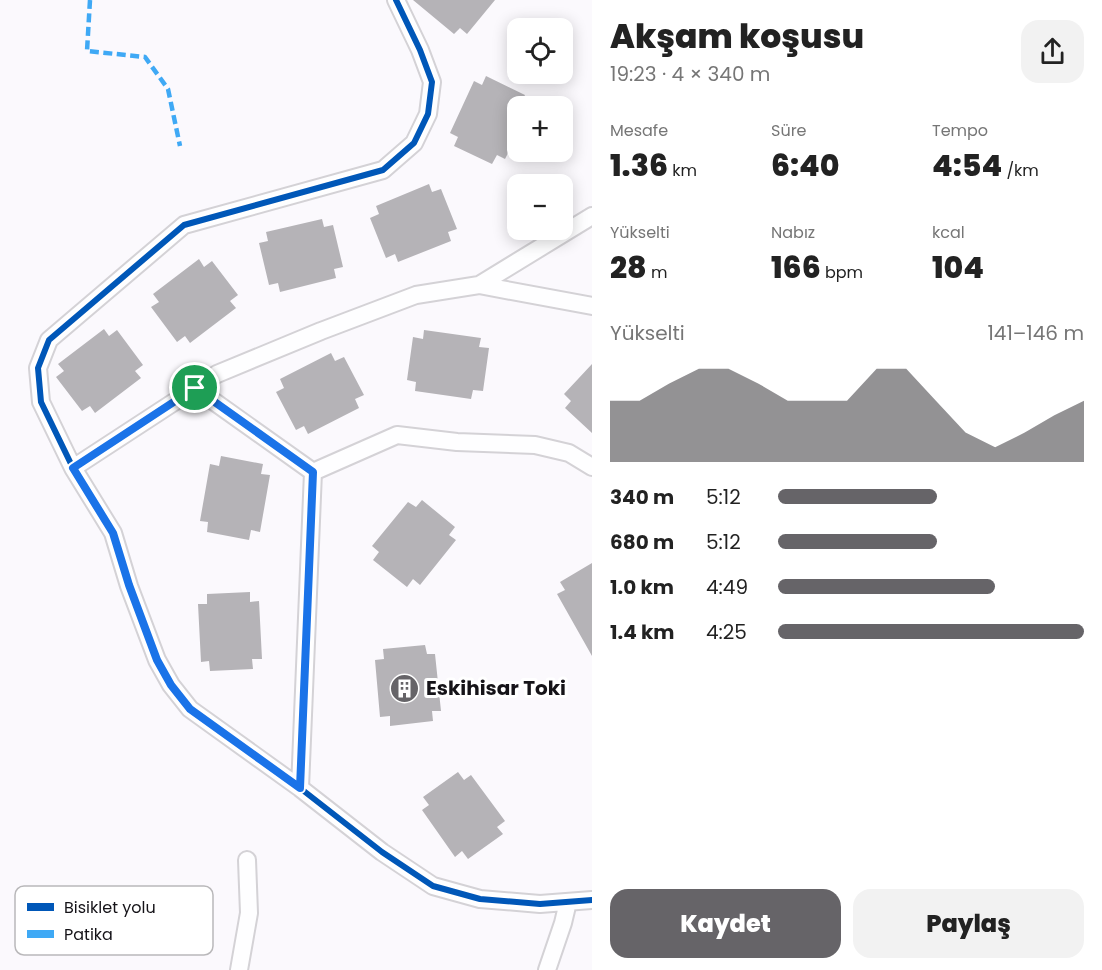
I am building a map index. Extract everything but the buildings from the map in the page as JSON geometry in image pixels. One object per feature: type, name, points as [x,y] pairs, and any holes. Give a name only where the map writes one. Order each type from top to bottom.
[{"type":"street","points":[[396,0],[432,81],[428,114],[414,143],[383,170],[184,225],[49,340],[38,368],[40,402],[73,468],[113,533],[129,585],[157,660],[171,685],[190,709],[300,788],[382,852],[434,886],[480,899],[540,904],[592,900]]},
{"type":"street","points":[[479,285],[592,216]]},
{"type":"street","points":[[73,468],[217,374],[416,295],[479,285],[592,306]]},
{"type":"street","points":[[195,388],[313,472]]},
{"type":"street","points":[[313,472],[397,435],[457,442],[535,445],[569,453],[592,467]]},
{"type":"street","points":[[300,788],[313,472]]},
{"type":"street","points":[[239,970],[249,913],[247,860]]},
{"type":"street","points":[[547,970],[568,902]]},
{"type":"marked path","points":[[90,0],[87,51],[145,57],[168,89],[180,146]]},
{"type":"cycle path","points":[[396,0],[420,50],[432,82],[428,114],[414,143],[383,170],[184,225],[49,340],[38,368],[41,402],[73,468],[113,533],[129,586],[157,660],[171,685],[190,709],[300,788],[382,852],[433,886],[480,899],[540,904],[592,900]]},
{"type":"place","name":"Eskihisar Toki","points":[[405,688]]},
{"type":"route","points":[[195,388],[313,472],[300,788],[190,709],[171,685],[157,660],[129,585],[113,533],[73,468],[195,388]]}]
